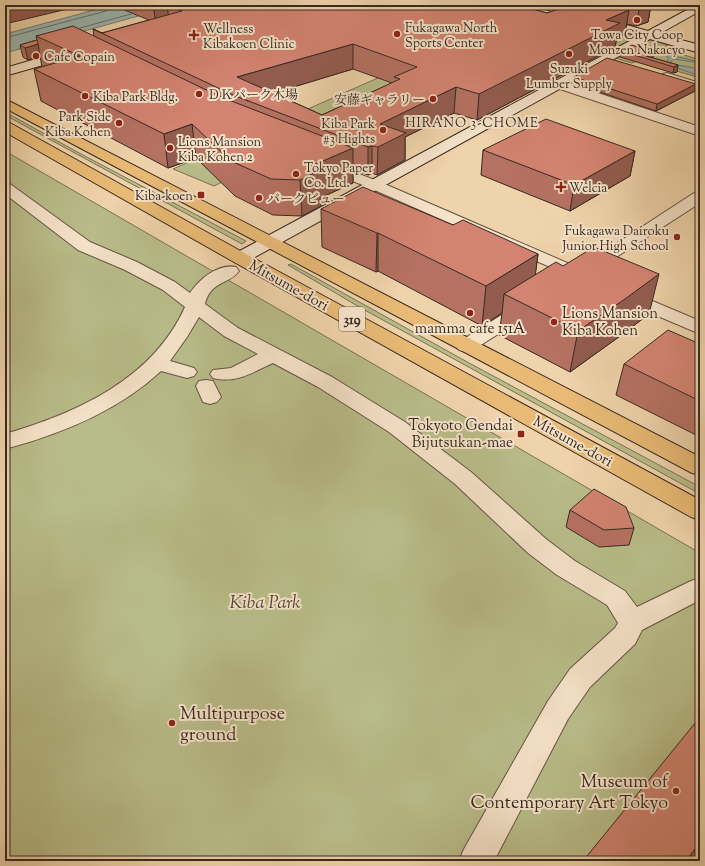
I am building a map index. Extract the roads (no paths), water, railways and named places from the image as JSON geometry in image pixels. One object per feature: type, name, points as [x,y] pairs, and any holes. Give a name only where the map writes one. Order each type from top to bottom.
[{"type":"main road","name":"Mitsume-dori","points":[[5,103],[466,346],[700,467]]},
{"type":"main road","name":"Mitsume-dori","points":[[5,126],[235,264],[700,511]]},
{"type":"street","points":[[542,5],[700,49]]},
{"type":"street","points":[[8,437],[58,424],[99,405],[132,384],[157,363],[183,328],[200,291],[213,279],[270,242],[559,84],[615,59],[638,41],[699,8]]},
{"type":"street","points":[[5,72],[80,50]]},
{"type":"street","points":[[654,73],[700,87]]},
{"type":"street","points":[[559,84],[700,132]]},
{"type":"street","points":[[312,160],[375,185],[700,328]]},
{"type":"street","points":[[5,187],[84,246],[132,266],[169,286],[231,332],[325,382],[397,427],[463,478],[537,546],[566,568],[616,598],[632,622]]},
{"type":"street","points":[[559,287],[593,281],[700,196]]},
{"type":"street","points":[[466,346],[540,299]]},
{"type":"street","points":[[212,386],[273,355]]},
{"type":"street","points":[[157,363],[187,372]]},
{"type":"street","points":[[476,861],[558,710],[580,678],[625,636],[632,622],[700,588]]},
{"type":"lane","points":[[686,5],[699,8]]},
{"type":"lane","points":[[566,12],[579,7]]},
{"type":"water","points":[[113,5],[178,5],[5,53],[5,34]]},
{"type":"water","points":[[670,55],[700,62],[674,59],[670,62],[672,64],[700,69],[700,76],[668,65],[667,61],[669,58],[666,56]]},
{"type":"place","name":"Towa City Coop Monzen Nakacyo","points":[[637,20]]},
{"type":"place","name":"Fukagawa North Sports Center","points":[[397,34]]},
{"type":"place","name":"Wellness Kibakoen Clinic","points":[[194,35]]},
{"type":"place","name":"Suzuki Lumber Supply","points":[[569,54]]},
{"type":"place","name":"Cafe Copain","points":[[36,56]]},
{"type":"place","name":"ＤＫパーク木場","points":[[199,94]]},
{"type":"place","name":"Kiba Park Bldg.","points":[[85,96]]},
{"type":"place","name":"安藤ギャラリー","points":[[433,99]]},
{"type":"place","name":"Park Side Kiba Kohen","points":[[119,123]]},
{"type":"place","name":"Kiba Park #3 Hights","points":[[383,130]]},
{"type":"place","name":"Lions Mansion Kiba Kohen 2","points":[[170,148]]},
{"type":"place","name":"Tokyo Paper Co. Ltd.","points":[[296,174]]},
{"type":"place","name":"Welcia","points":[[561,187]]},
{"type":"place","name":"Kiba-koen","points":[[201,195]]},
{"type":"place","name":"パークビュー","points":[[259,198]]},
{"type":"place","name":"Fukagawa Dairoku Junior High School","points":[[677,237]]},
{"type":"place","name":"mamma cafe 151A","points":[[470,313]]},
{"type":"place","name":"Lions Mansion Kiba Kohen","points":[[554,322]]},
{"type":"place","name":"Tokyoto Gendai Bijutsukan-mae","points":[[521,434]]},
{"type":"place","name":"Multipurpose ground","points":[[172,723]]},
{"type":"place","name":"Museum of Contemporary Art Tokyo","points":[[676,791]]},
{"type":"district","name":"HIRANO 3-CHOME","points":[[472,122]]},
{"type":"park label","name":"Kiba Park","points":[[265,602]]}]
